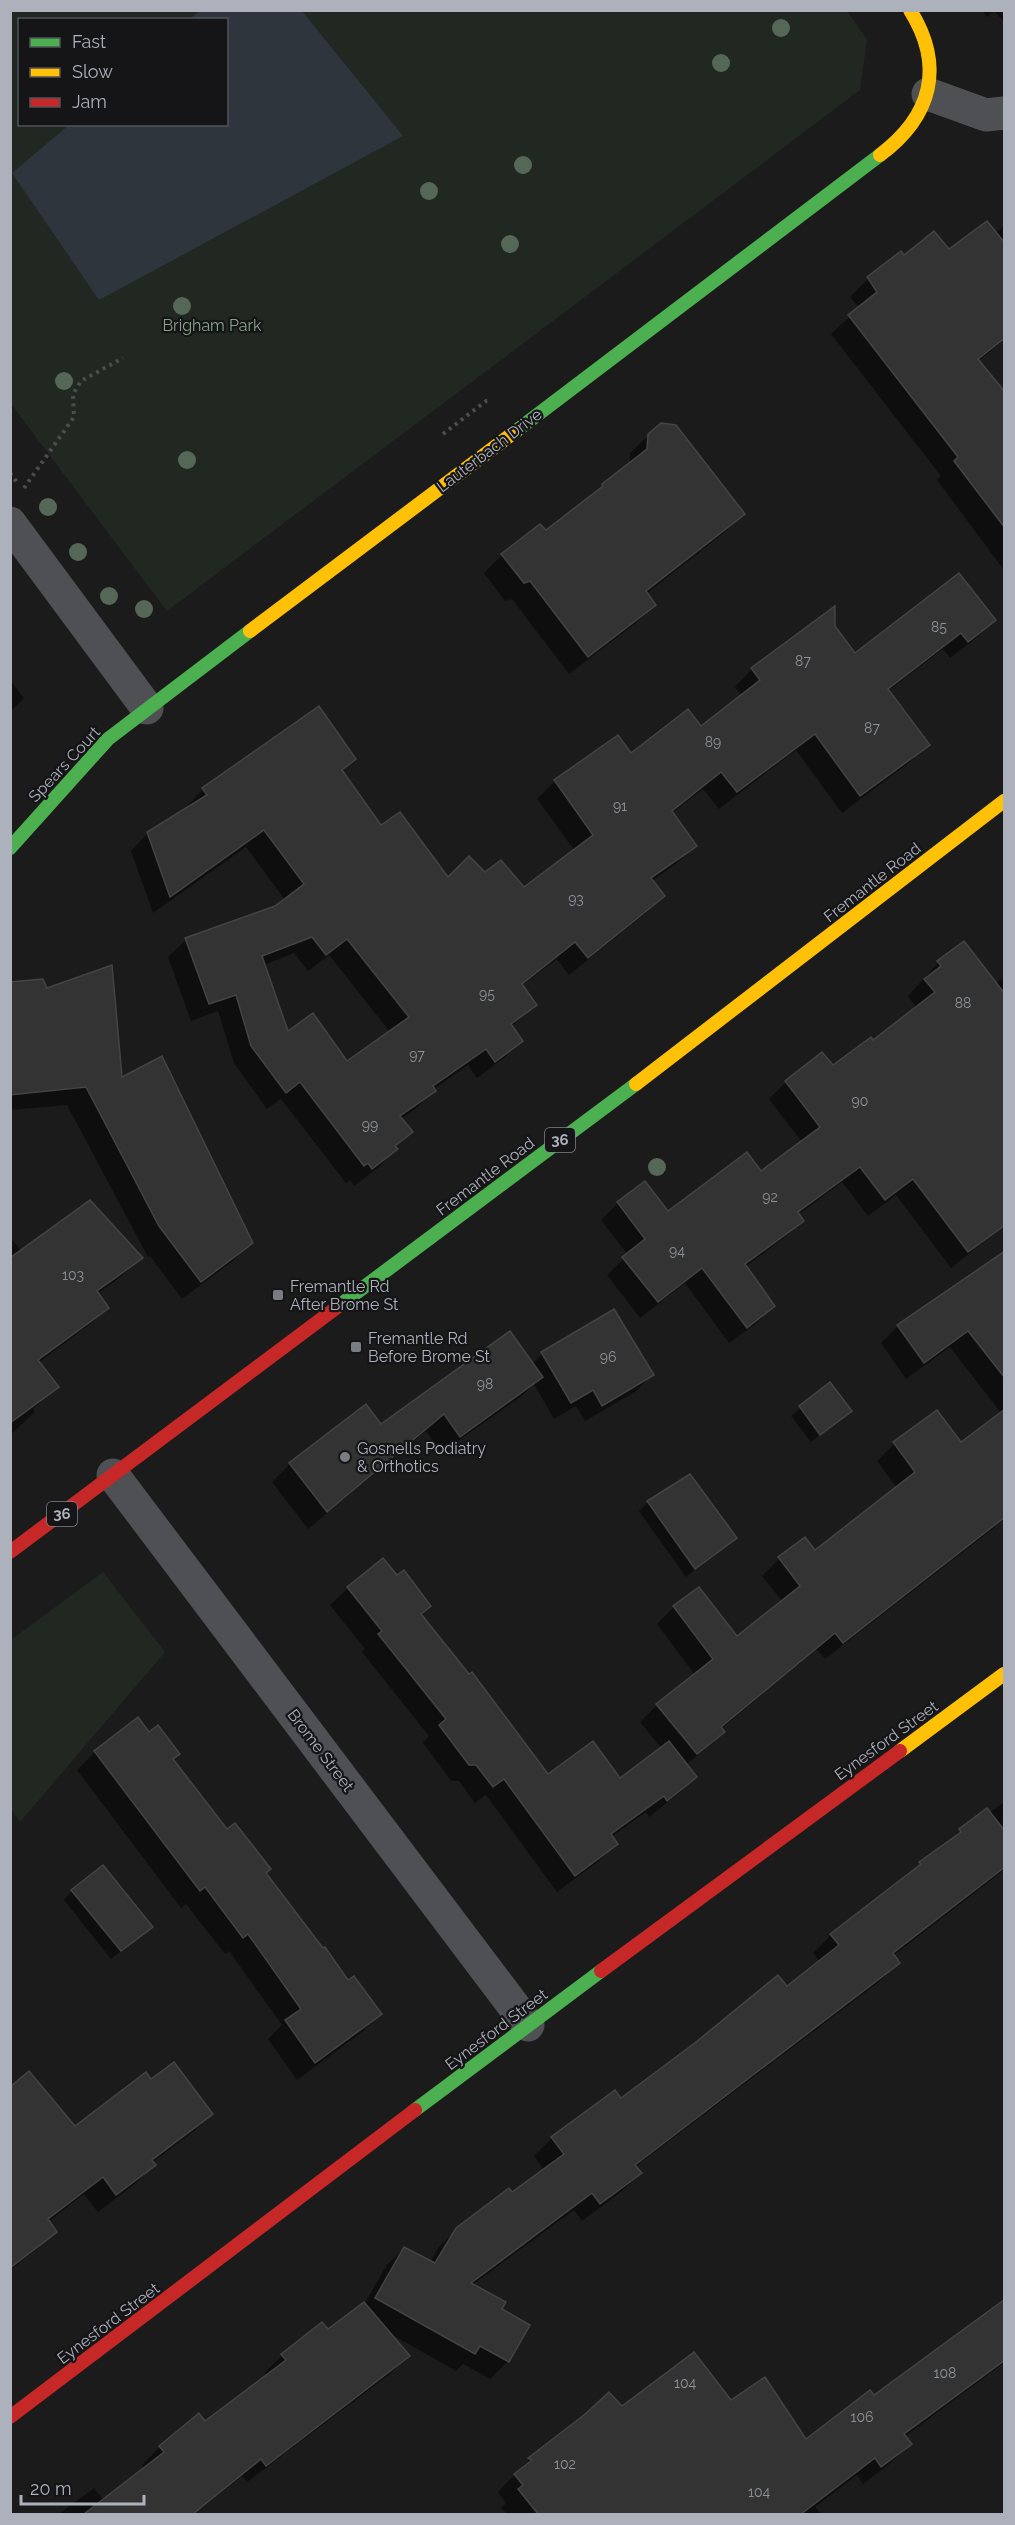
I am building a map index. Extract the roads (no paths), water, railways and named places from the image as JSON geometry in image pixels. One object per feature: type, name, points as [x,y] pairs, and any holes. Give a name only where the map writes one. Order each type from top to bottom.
[{"type":"street","name":"Lauterbach Drive","points":[[147,708],[910,129],[928,94],[929,59],[919,23],[910,10]]},
{"type":"street","points":[[928,94],[986,115],[1005,113]]},
{"type":"street","points":[[10,523],[147,708]]},
{"type":"street","name":"Spears Court","points":[[10,848],[108,739],[147,708]]},
{"type":"street","name":"Fremantle Road","points":[[10,1552],[701,1035],[1005,801]]},
{"type":"street","name":"Brome Street","points":[[113,1475],[528,2025]]},
{"type":"street","name":"Eynesford Street","points":[[10,2417],[528,2025],[1005,1674]]},
{"type":"place","name":"Fremantle Rd After Brome St","points":[[278,1295]]},
{"type":"place","name":"Fremantle Rd Before Brome St","points":[[356,1347]]},
{"type":"place","name":"Gosnells Podiatry & Orthotics","points":[[345,1457]]},
{"type":"park label","name":"Brigham Park","points":[[212,325]]}]
